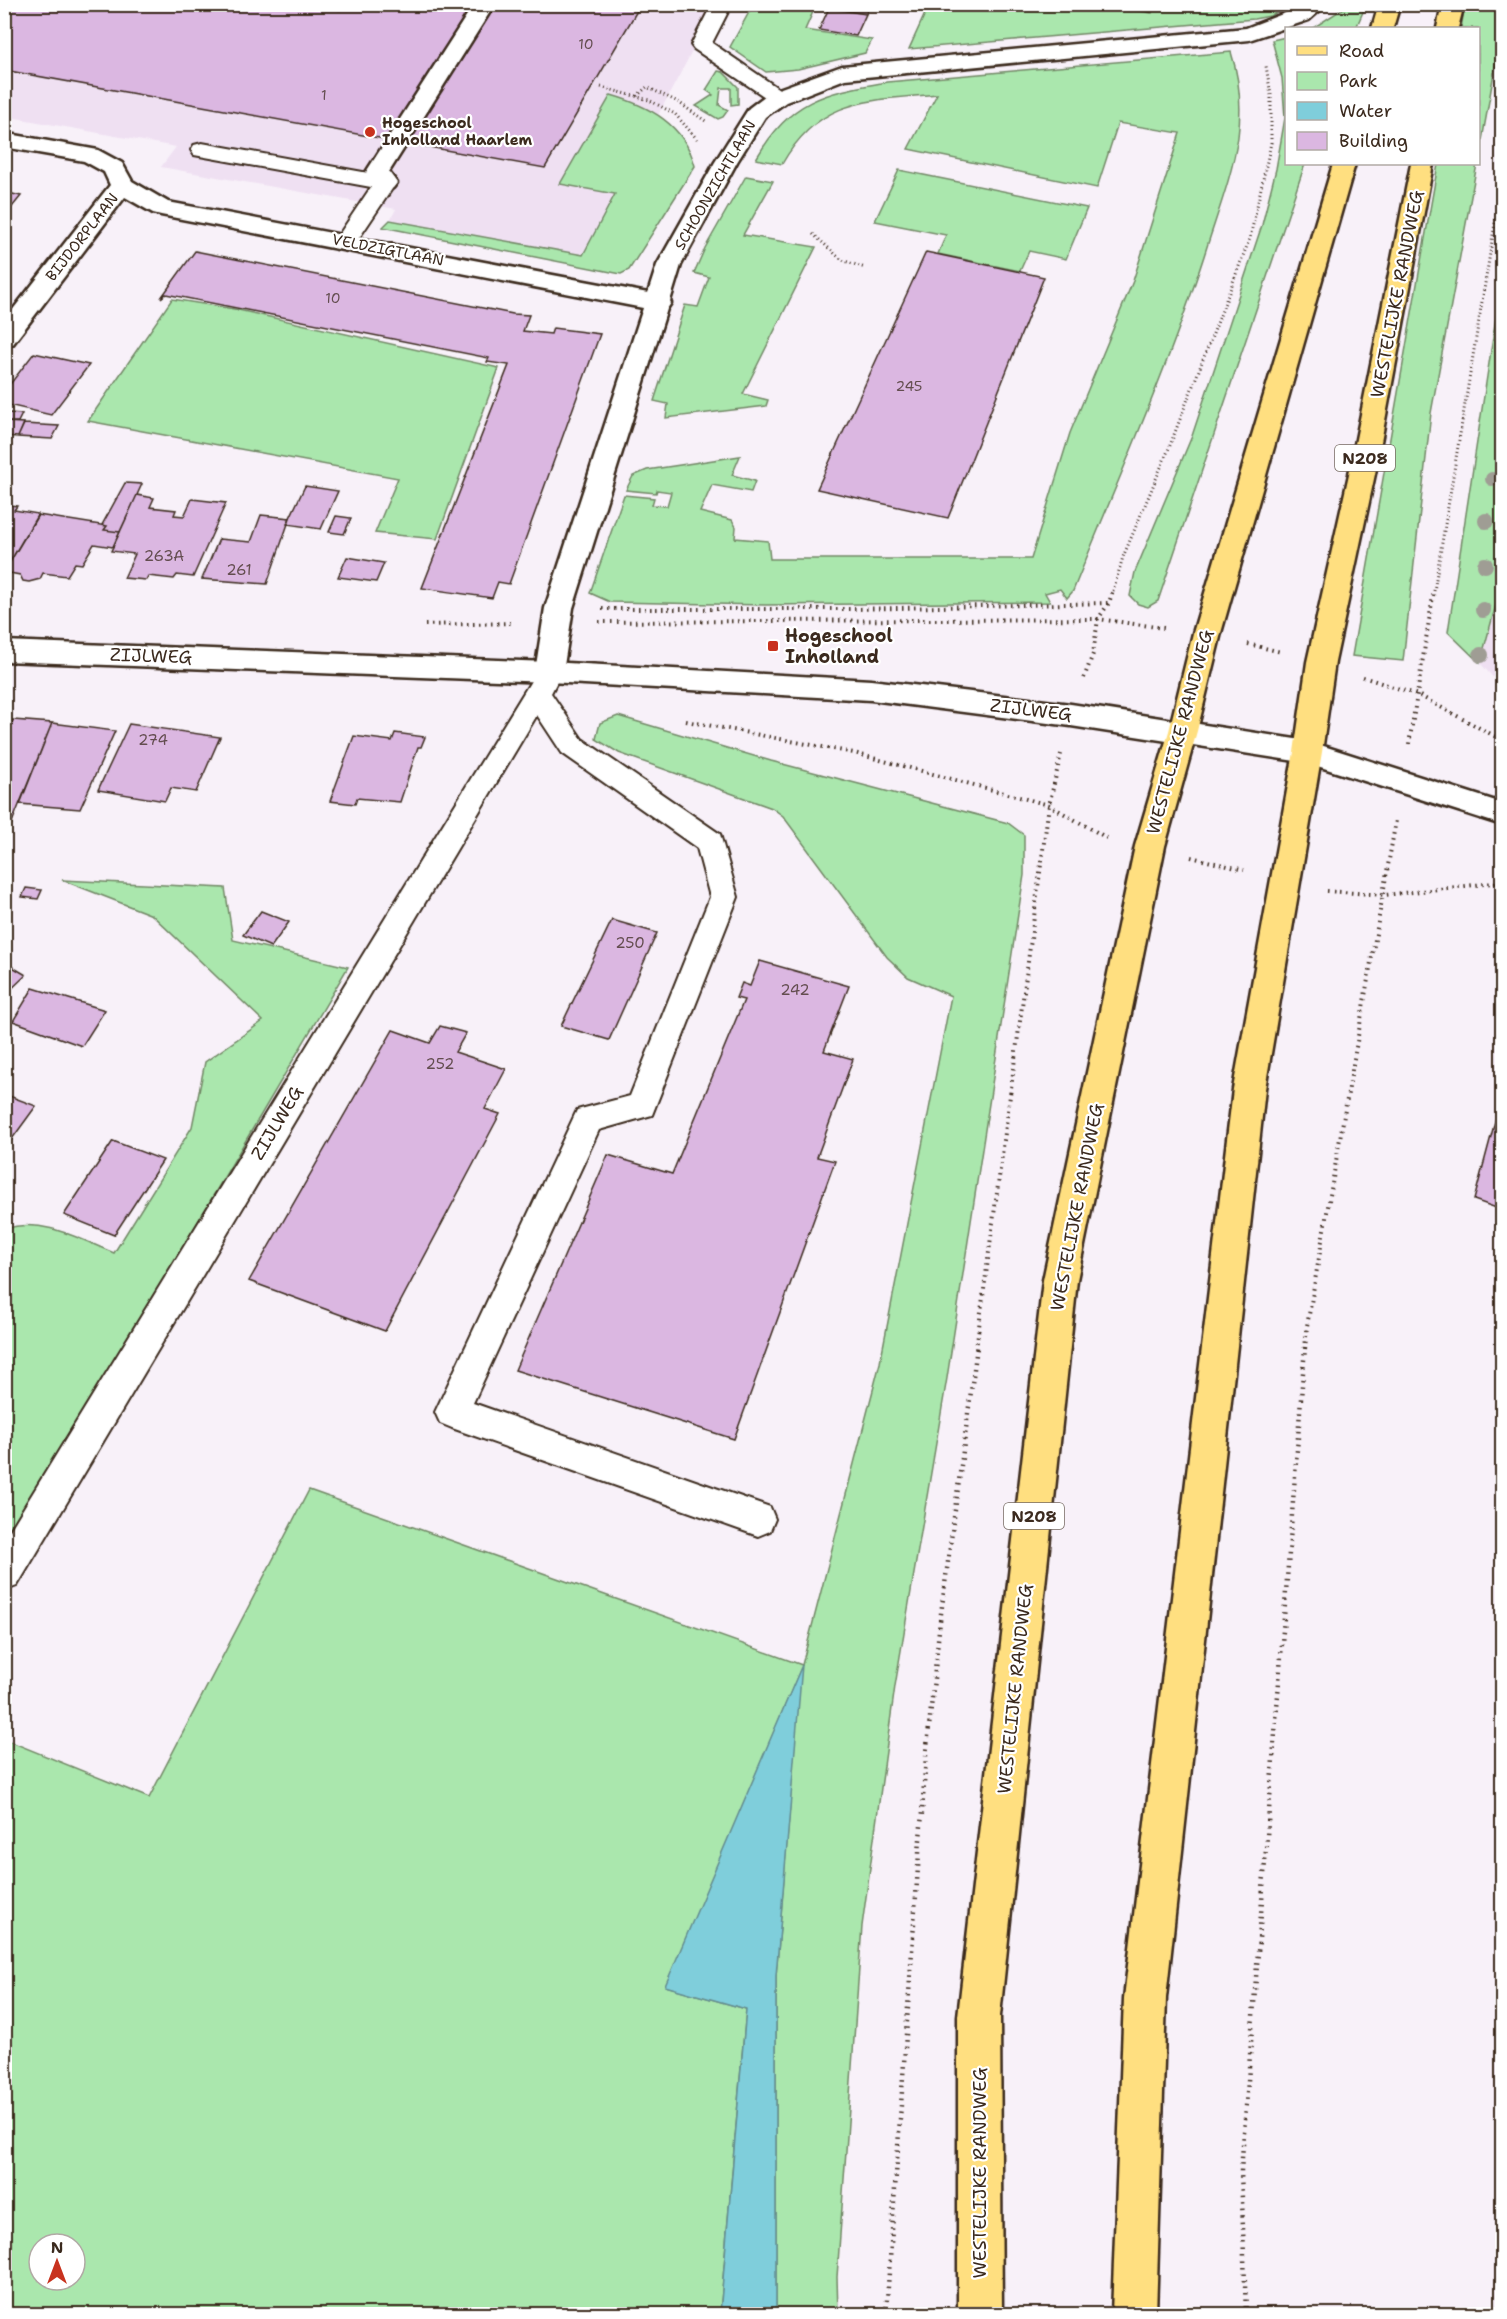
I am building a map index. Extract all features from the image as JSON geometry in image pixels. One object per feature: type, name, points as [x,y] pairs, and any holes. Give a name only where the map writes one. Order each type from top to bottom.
[{"type":"main road","points":[[1383,27],[1390,4]]},
{"type":"main road","points":[[1448,27],[1453,4]]},
{"type":"main road","name":"WESTELIJKE RANDWEG","points":[[980,2314],[979,2016],[1060,1280],[1149,846],[1183,731],[1206,633],[1344,165]]},
{"type":"main road","name":"WESTELIJKE RANDWEG","points":[[1134,2314],[1145,1998],[1249,1089],[1308,752],[1321,662],[1362,474],[1422,165]]},
{"type":"street","points":[[385,183],[377,172],[485,4]]},
{"type":"street","name":"SCHOONZICHTLAAN","points":[[543,683],[557,615],[669,266],[739,140],[757,113],[778,97],[817,81],[872,69],[1250,34],[1301,15],[1317,4]]},
{"type":"street","name":"BIJDORPLAAN","points":[[4,140],[90,155],[114,168],[122,185],[4,338]]},
{"type":"street","name":"VELDZIGTLAAN","points":[[122,185],[161,208],[659,303]]},
{"type":"street","name":"ZIJLWEG","points":[[4,651],[543,683],[871,690],[1183,731],[1308,752],[1503,814]]},
{"type":"lane","points":[[722,4],[701,45],[778,97]]},
{"type":"lane","points":[[202,150],[385,183],[345,242]]},
{"type":"lane","points":[[543,683],[572,746],[710,842],[724,897],[641,1106],[588,1119],[452,1412],[758,1518]]},
{"type":"lane","name":"ZIJLWEG","points":[[4,1574],[543,683]]},
{"type":"path","points":[[557,615],[921,610],[1109,603],[1124,557],[1250,238],[1271,142],[1271,95],[1262,45],[1250,34]]},
{"type":"path","points":[[601,87],[638,96],[675,114],[685,127]]},
{"type":"path","points":[[638,96],[647,87],[661,92],[726,136],[739,140]]},
{"type":"path","points":[[1246,2314],[1241,2171],[1307,1326],[1384,896],[1503,181]]},
{"type":"path","points":[[813,234],[842,260],[865,268]]},
{"type":"path","points":[[557,615],[1098,619],[1206,633],[1321,662],[1380,684],[1418,694],[1503,740]]},
{"type":"path","points":[[677,720],[854,753],[1049,805],[940,1622],[926,1756],[886,2314]]},
{"type":"path","points":[[1329,892],[1384,896],[1503,882]]},
{"type":"shaded area","name":"Hogeschool Inholland Haarlem","points":[[4,5],[717,5],[583,255],[390,220],[396,209],[161,167],[176,147],[5,116]]},
{"type":"shaded area","points":[[1502,583],[1502,687],[1480,663]]},
{"type":"green space","points":[[1350,4],[1366,5],[1356,27],[1315,27]]},
{"type":"green space","points":[[753,5],[816,5],[805,30],[872,40],[865,53],[798,69],[766,72],[730,47]]},
{"type":"green space","points":[[929,5],[1098,5],[1152,13],[1154,5],[1290,5],[1270,16],[1254,19],[909,49]]},
{"type":"green space","points":[[1465,5],[1502,5],[1502,28],[1480,151],[1480,27],[1461,27]]},
{"type":"green space","points":[[1285,37],[1285,118],[1282,78],[1272,40]]},
{"type":"green space","points":[[1231,52],[1238,83],[1240,115],[1238,137],[1228,182],[1190,299],[1158,383],[1073,591],[1067,598],[1060,589],[1045,593],[1050,602],[765,605],[610,602],[590,593],[624,495],[654,498],[652,505],[667,506],[671,492],[626,490],[633,476],[647,470],[740,456],[732,475],[755,481],[751,492],[712,485],[700,512],[732,520],[736,527],[735,538],[768,541],[770,559],[1031,559],[1070,433],[1133,281],[1180,133],[1118,123],[1097,188],[908,149],[937,94],[889,98],[848,106],[830,114],[813,126],[797,142],[782,164],[756,159],[782,123],[796,111],[827,95],[844,90],[887,82]]},
{"type":"green space","points":[[718,71],[723,72],[738,87],[738,104],[731,105],[731,88],[721,88],[719,105],[728,110],[723,117],[718,119],[696,106],[713,95],[706,90]]},
{"type":"green space","points":[[611,95],[651,111],[674,128],[690,151],[695,166],[629,270],[621,274],[383,227],[390,220],[583,255],[615,194],[560,184]]},
{"type":"green space","points":[[1285,118],[1285,165],[1305,165],[1158,601],[1148,607],[1138,604],[1130,596],[1135,572],[1192,436],[1262,225],[1276,169]]},
{"type":"green space","points":[[1438,165],[1477,165],[1431,413],[1403,661],[1352,656]]},
{"type":"green space","points":[[899,170],[1087,208],[1066,259],[1029,251],[1020,271],[938,254],[946,235],[875,221]]},
{"type":"green space","points":[[746,176],[773,181],[743,235],[816,247],[743,394],[768,400],[766,406],[666,418],[668,404],[654,401],[685,305],[698,307],[709,277],[694,273],[705,248]]},
{"type":"green space","points":[[1502,278],[1502,583],[1480,663],[1448,632]]},
{"type":"green space","points":[[172,299],[234,309],[499,368],[437,539],[375,533],[398,478],[88,421]]},
{"type":"green space","points":[[618,716],[771,761],[1008,823],[1024,835],[1024,875],[947,1378],[895,1686],[862,1926],[837,2277],[838,2314],[776,2314],[776,1976],[801,1668],[666,1986],[746,2009],[720,2314],[5,2314],[4,1739],[149,1798],[309,1490],[802,1665],[880,1363],[951,996],[908,977],[887,957],[783,816],[772,808],[619,753],[596,739],[600,723]]},
{"type":"green space","points":[[62,880],[225,888],[233,940],[348,967],[32,1503],[5,1535],[5,1229],[33,1226],[61,1231],[114,1253],[192,1127],[205,1062],[263,1021],[152,915]]},
{"type":"water","points":[[802,1665],[776,1976],[776,2314],[720,2314],[746,2009],[665,1986]]},
{"type":"building","points":[[4,4],[312,4],[340,10],[346,4],[641,4],[545,168],[4,70]]},
{"type":"building","points":[[830,4],[870,4],[866,14],[829,8]]},
{"type":"building","points":[[1116,4],[1154,4],[1151,12],[1115,6]]},
{"type":"building","points":[[829,8],[866,14],[856,36],[819,30]]},
{"type":"building","points":[[4,192],[21,196],[4,217]]},
{"type":"building","points":[[195,251],[513,314],[529,315],[523,331],[551,334],[553,328],[600,334],[509,584],[498,582],[492,598],[422,588],[509,365],[487,362],[489,358],[166,294],[161,298]]},
{"type":"building","points":[[926,252],[1044,277],[948,518],[817,489]]},
{"type":"building","points":[[34,353],[89,365],[51,415],[4,404],[4,392]]},
{"type":"building","points":[[8,413],[22,414],[18,422],[4,422]]},
{"type":"building","points":[[4,422],[24,423],[18,437],[4,436]]},
{"type":"building","points":[[24,424],[59,426],[52,439],[18,437]]},
{"type":"building","points":[[125,483],[142,484],[120,532],[104,530],[107,526],[102,525]]},
{"type":"building","points":[[305,486],[338,491],[321,529],[287,524]]},
{"type":"building","points":[[137,495],[154,498],[150,507],[176,510],[174,515],[184,516],[192,499],[226,503],[193,577],[177,575],[174,579],[148,576],[146,580],[124,578],[135,554],[111,551]]},
{"type":"building","points":[[4,504],[17,506],[14,510],[38,514],[4,572]]},
{"type":"building","points":[[38,515],[107,526],[104,530],[120,532],[113,547],[94,544],[82,564],[75,563],[67,576],[43,573],[40,579],[23,581],[20,575],[4,572]]},
{"type":"building","points":[[261,515],[290,518],[267,584],[202,579],[219,539],[251,542]]},
{"type":"building","points":[[336,516],[351,518],[344,534],[329,532]]},
{"type":"building","points":[[347,557],[384,563],[376,582],[338,577]]},
{"type":"building","points":[[4,720],[13,720],[6,740],[4,740]]},
{"type":"building","points":[[13,720],[52,723],[11,825],[4,824],[4,740]]},
{"type":"building","points":[[52,723],[115,731],[80,809],[20,804]]},
{"type":"building","points":[[129,724],[220,737],[196,792],[171,788],[165,801],[98,790]]},
{"type":"building","points":[[395,733],[425,737],[421,747],[418,747],[400,802],[357,798],[355,804],[330,801],[354,736],[392,741]]},
{"type":"building","points":[[26,888],[42,890],[38,899],[22,897]]},
{"type":"building","points":[[261,911],[289,922],[271,947],[243,935]]},
{"type":"building","points":[[612,920],[657,933],[609,1040],[561,1026]]},
{"type":"building","points":[[760,961],[849,986],[824,1051],[853,1059],[817,1157],[835,1161],[734,1439],[515,1370],[608,1155],[672,1174],[744,1000],[736,998],[742,983],[750,986]]},
{"type":"building","points":[[4,962],[26,975],[4,996]]},
{"type":"building","points":[[33,988],[105,1010],[82,1046],[13,1021]]},
{"type":"building","points":[[440,1026],[466,1033],[455,1052],[506,1069],[485,1109],[500,1114],[385,1331],[249,1281],[393,1030],[430,1043]]},
{"type":"building","points":[[4,1094],[36,1106],[4,1150]]},
{"type":"building","points":[[1502,1095],[1502,1210],[1474,1200]]},
{"type":"building","points":[[113,1141],[163,1160],[114,1235],[64,1215]]},
{"type":"place","name":"Hogeschool Inholland Haarlem","points":[[370,132]]},
{"type":"place","name":"Hogeschool Inholland","points":[[773,646]]}]
